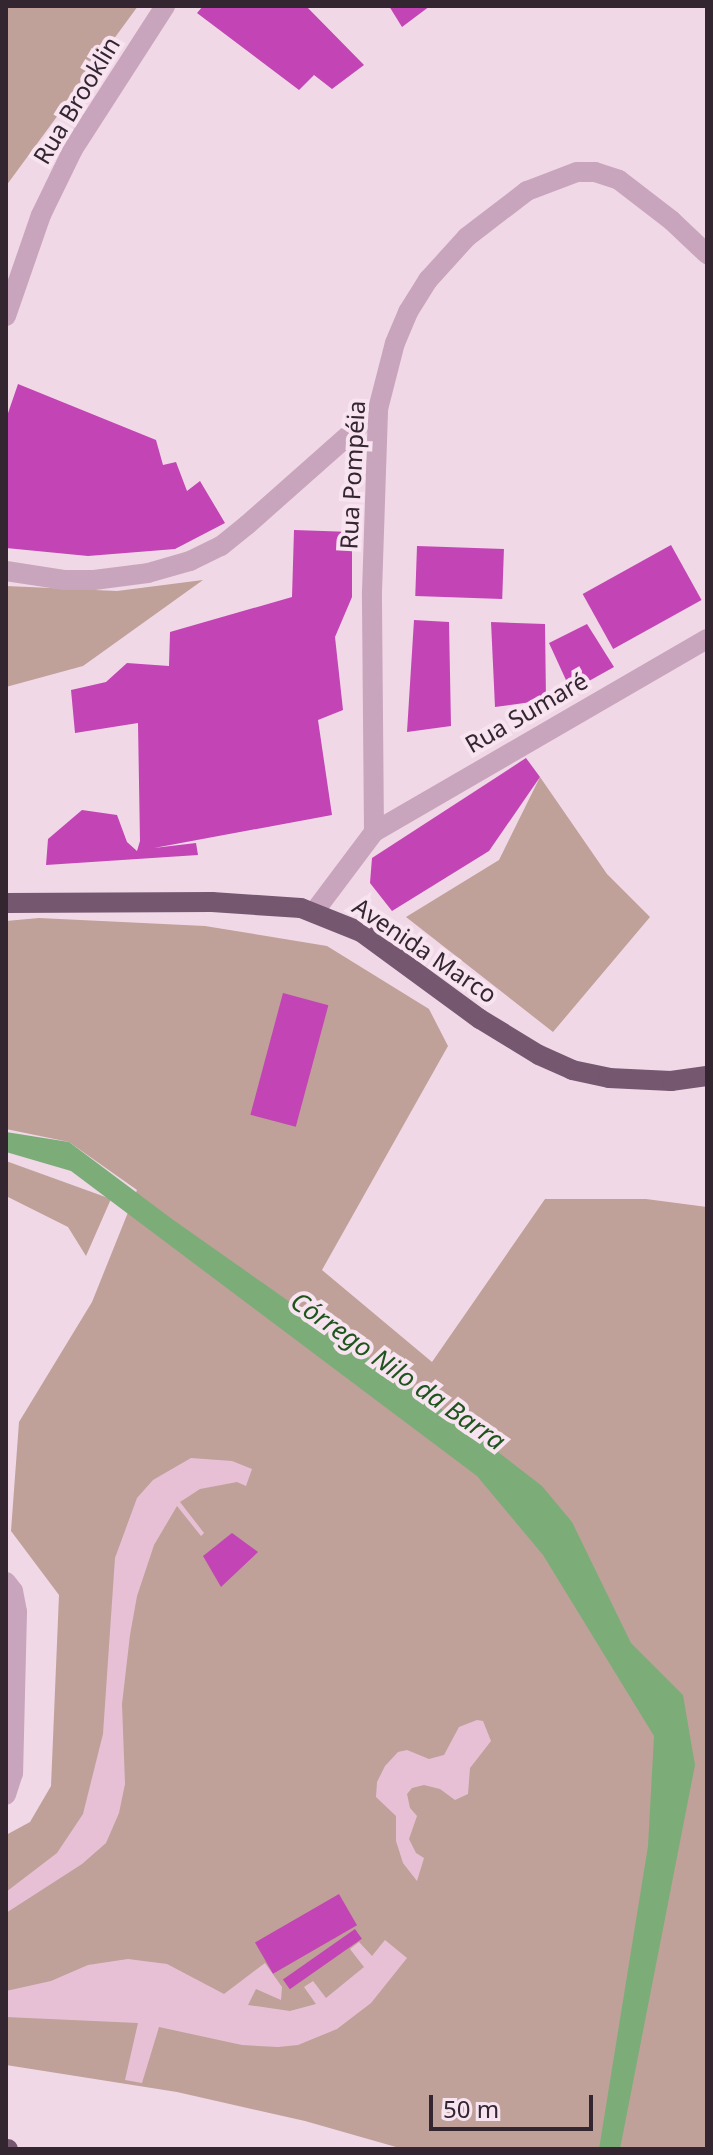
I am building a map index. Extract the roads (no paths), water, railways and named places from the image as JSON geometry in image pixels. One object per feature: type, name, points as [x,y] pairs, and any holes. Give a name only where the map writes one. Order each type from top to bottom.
[{"type":"main road","name":"Avenida Marco","points":[[6,903],[212,902],[269,905],[314,912],[361,932],[480,1019],[539,1055],[572,1070],[609,1078],[640,1080],[671,1081],[707,1076]]},
{"type":"street","name":"Rua Brooklin","points":[[6,316],[41,215],[73,149],[165,6]]},
{"type":"street","name":"Rua Pompéia","points":[[374,832],[372,592],[378,409],[395,343],[408,312],[428,280],[467,237],[527,191],[577,172],[595,172],[619,180],[671,220],[707,254]]},
{"type":"street","points":[[6,571],[65,580],[94,580],[148,573],[190,561],[221,546],[247,525],[378,409]]},
{"type":"street","name":"Rua Sumaré","points":[[374,832],[707,639]]},
{"type":"street","points":[[314,912],[374,832]]},
{"type":"street","points":[[6,1582],[13,1591],[17,1612],[13,1773],[6,1795]]},
{"type":"water label","name":"Córrego Nilo da Barra","points":[[398,1371]]}]
